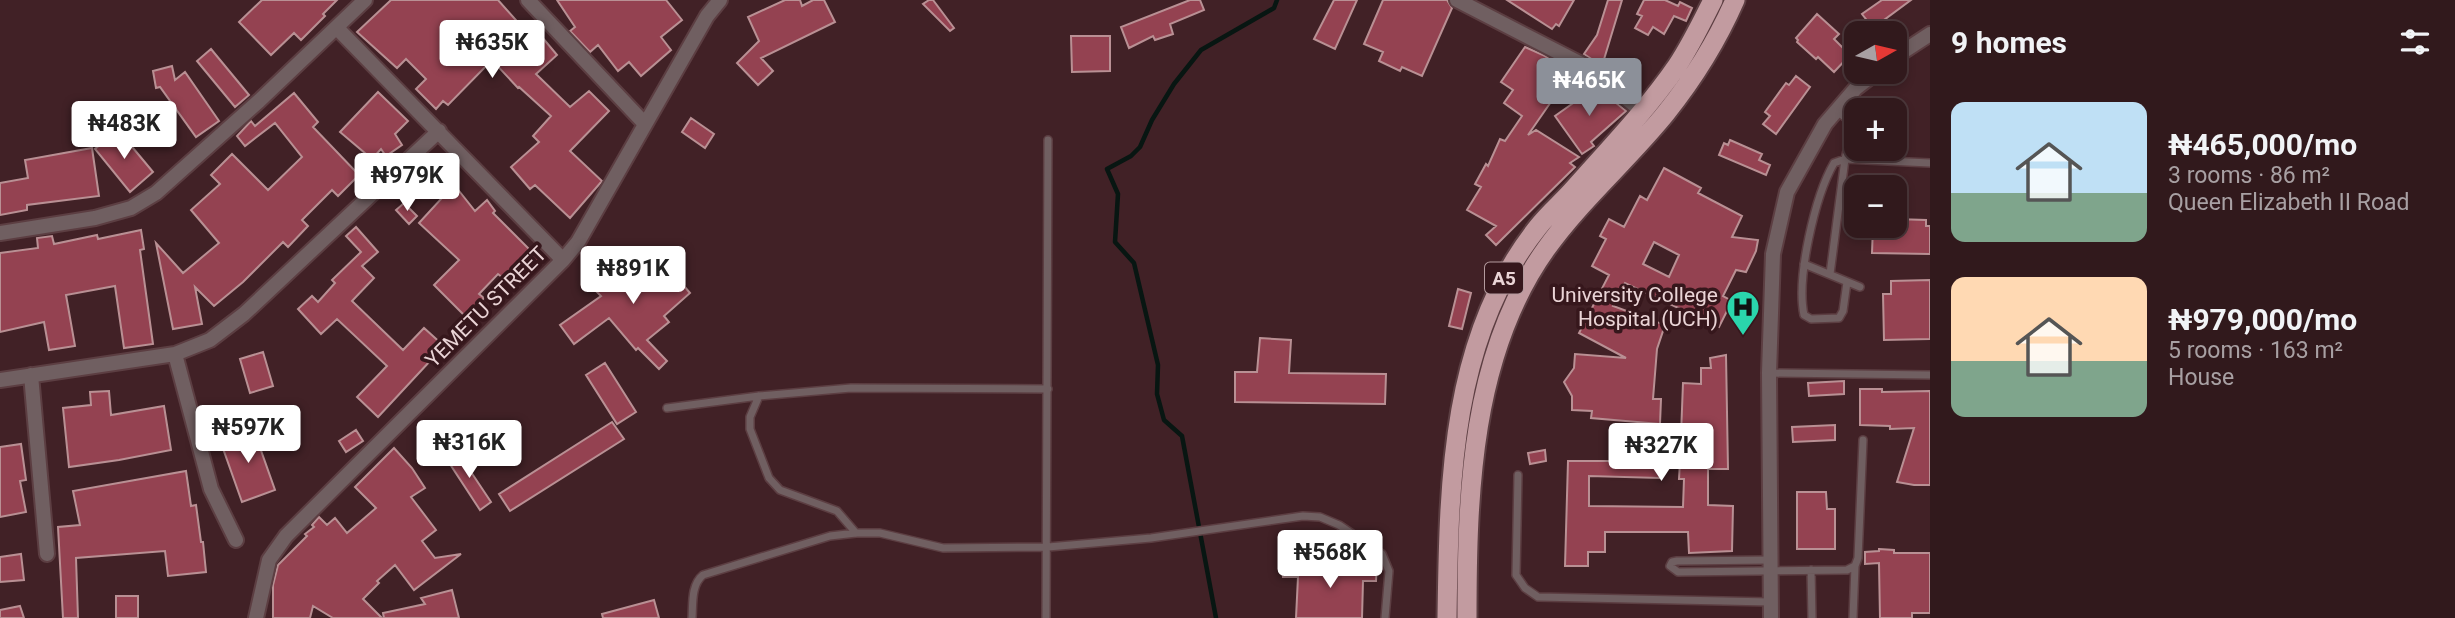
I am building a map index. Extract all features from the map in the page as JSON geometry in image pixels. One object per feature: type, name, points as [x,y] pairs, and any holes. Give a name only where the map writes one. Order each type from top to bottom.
[{"type":"highway","name":"A5","points":[[1467,618],[1460,514],[1453,469],[1460,410],[1472,354],[1506,273],[1540,224],[1642,111],[1678,65],[1713,0]]},
{"type":"highway","name":"A5","points":[[1447,618],[1460,514],[1473,470],[1480,414],[1493,360],[1517,300],[1546,249],[1665,114],[1693,76],[1719,36],[1735,0]]},
{"type":"street","points":[[0,233],[95,218],[131,208],[156,193],[365,0]]},
{"type":"street","points":[[528,0],[645,124]]},
{"type":"street","name":"YEMETU STREET","points":[[256,618],[269,559],[286,536],[564,260],[593,219],[707,16],[720,0]]},
{"type":"street","points":[[1457,0],[1589,68],[1642,111]]},
{"type":"street","points":[[337,28],[564,260]]},
{"type":"street","points":[[1908,48],[1930,34]]},
{"type":"street","points":[[1771,618],[1769,373],[1773,254],[1787,192],[1825,124],[1836,109],[1864,84]]},
{"type":"street","points":[[0,380],[175,354],[210,340],[244,314],[439,131]]},
{"type":"street","points":[[175,354],[211,489],[236,540]]},
{"type":"street","points":[[31,375],[47,554]]},
{"type":"lane","points":[[1836,109],[1844,116]]},
{"type":"lane","points":[[1046,618],[1048,140]]},
{"type":"lane","points":[[1844,159],[1834,163],[1830,169],[1818,202],[1804,264],[1802,310],[1807,318],[1839,318],[1843,311],[1847,282]]},
{"type":"lane","points":[[1830,274],[1845,161]]},
{"type":"lane","points":[[1888,161],[1930,163]]},
{"type":"lane","points":[[1804,264],[1860,287]]},
{"type":"lane","points":[[1769,373],[1930,375]]},
{"type":"lane","points":[[667,408],[851,388],[1048,389]]},
{"type":"lane","points":[[760,396],[750,417],[750,429],[769,478],[780,490],[836,511],[856,533]]},
{"type":"lane","points":[[1853,618],[1863,440]]},
{"type":"lane","points":[[1518,475],[1516,575],[1525,588],[1538,597],[1771,602]]},
{"type":"lane","points":[[692,618],[697,580],[703,575],[830,536],[880,533],[943,548],[1048,547],[1193,532],[1303,516],[1321,517],[1339,525],[1382,554],[1389,571],[1385,618]]},
{"type":"lane","points":[[1770,565],[1678,572],[1670,566],[1677,561],[1770,565],[1811,570],[1847,570],[1855,566]]},
{"type":"lane","points":[[1811,570],[1812,618]]},
{"type":"building","points":[[262,0],[337,0],[301,40],[294,33],[271,55],[239,22]]},
{"type":"building","points":[[391,0],[498,0],[531,37],[537,31],[557,55],[536,74],[570,107],[589,91],[609,111],[570,151],[602,181],[570,218],[535,185],[530,189],[511,167],[539,142],[533,136],[551,116],[518,88],[492,60],[448,105],[443,101],[436,109],[416,89],[426,79],[406,59],[397,68],[357,32]]},
{"type":"building","points":[[557,0],[666,0],[682,20],[661,37],[671,50],[641,76],[629,62],[618,71],[598,45],[590,52],[570,31],[575,27]]},
{"type":"building","points":[[785,0],[800,0],[802,6],[813,0],[824,0],[835,22],[761,58],[773,71],[758,85],[737,63],[759,41],[748,17]]},
{"type":"building","points":[[933,0],[954,28],[950,31],[923,4]]},
{"type":"building","points":[[1190,0],[1200,0],[1204,10],[1170,24],[1173,34],[1155,40],[1153,36],[1129,48],[1121,27]]},
{"type":"building","points":[[1334,0],[1357,0],[1335,49],[1314,39]]},
{"type":"building","points":[[1383,0],[1447,0],[1452,8],[1422,76],[1402,67],[1400,71],[1379,61],[1383,52],[1364,44]]},
{"type":"building","points":[[1507,0],[1574,0],[1559,26],[1556,24],[1552,29]]},
{"type":"building","points":[[1608,0],[1622,0],[1602,66],[1584,54],[1597,35]]},
{"type":"building","points":[[1644,0],[1665,0],[1678,6],[1680,2],[1692,8],[1686,21],[1674,16],[1664,34],[1653,27],[1648,35],[1635,28],[1642,16],[1637,14]]},
{"type":"building","points":[[1882,0],[1911,0],[1882,21],[1868,21],[1862,14]]},
{"type":"building","points":[[1817,14],[1839,34],[1834,39],[1844,49],[1844,61],[1834,72],[1797,42],[1796,38]]},
{"type":"building","points":[[1071,36],[1110,36],[1110,71],[1072,72]]},
{"type":"building","points":[[1525,47],[1571,73],[1528,135],[1536,130],[1579,157],[1570,163],[1575,167],[1496,245],[1486,235],[1496,226],[1467,210],[1481,187],[1475,184],[1486,164],[1488,166],[1500,139],[1505,141],[1522,116],[1504,103],[1513,90],[1501,82]]},
{"type":"building","points":[[211,49],[249,95],[235,107],[197,61]]},
{"type":"building","points":[[172,66],[175,80],[185,72],[219,121],[196,137],[160,87],[156,88],[153,71]]},
{"type":"building","points":[[1796,76],[1810,87],[1776,134],[1763,124],[1770,116],[1765,112],[1786,83],[1789,85]]},
{"type":"building","points":[[1593,89],[1600,90],[1626,111],[1591,142],[1594,146],[1582,154],[1555,116]]},
{"type":"building","points":[[378,92],[408,121],[395,134],[402,145],[386,156],[381,149],[372,159],[340,132]]},
{"type":"building","points":[[294,93],[318,122],[313,127],[359,175],[338,196],[332,190],[302,220],[308,226],[288,247],[283,242],[243,282],[214,306],[195,287],[202,324],[173,329],[156,243],[183,273],[219,243],[191,210],[220,184],[211,175],[232,154],[268,190],[302,157],[275,123],[245,146],[237,136],[251,121],[255,126]]},
{"type":"building","points":[[691,118],[714,134],[705,148],[682,132]]},
{"type":"building","points":[[118,130],[153,172],[130,192],[95,149]]},
{"type":"building","points":[[1730,140],[1762,154],[1759,160],[1770,165],[1766,175],[1719,155],[1724,143],[1728,145]]},
{"type":"building","points":[[92,148],[99,196],[27,205],[27,210],[0,215],[0,183],[28,178],[25,160]]},
{"type":"building","points":[[1664,168],[1701,188],[1698,193],[1742,216],[1732,237],[1758,240],[1756,251],[1746,272],[1736,270],[1723,296],[1732,301],[1719,327],[1625,283],[1613,306],[1665,325],[1657,349],[1653,399],[1661,399],[1660,424],[1591,418],[1592,411],[1572,410],[1572,396],[1564,382],[1574,368],[1575,354],[1626,358],[1579,333],[1609,275],[1592,266],[1606,239],[1600,236],[1609,219],[1624,227],[1640,196],[1647,200]],"holes":[[[1654,242],[1679,255],[1669,277],[1643,264]]]},
{"type":"building","points":[[415,170],[425,186],[410,196],[401,180]]},
{"type":"building","points":[[452,182],[475,211],[487,200],[495,211],[493,213],[540,260],[520,280],[513,273],[507,281],[498,274],[479,294],[484,298],[465,316],[434,285],[459,260],[419,223],[442,198],[438,193]]},
{"type":"building","points":[[404,203],[417,216],[409,224],[396,210]]},
{"type":"building","points":[[1907,219],[1926,220],[1926,226],[1930,226],[1930,254],[1872,253],[1873,238],[1907,238]]},
{"type":"building","points":[[356,227],[378,252],[362,266],[374,278],[352,301],[403,350],[424,328],[444,346],[378,417],[357,397],[387,366],[337,319],[321,334],[298,309],[312,296],[318,302],[335,283],[332,280],[361,252],[346,236]]},
{"type":"building","points":[[141,230],[144,249],[140,250],[153,344],[124,348],[115,286],[66,295],[75,346],[49,350],[44,322],[0,332],[0,253],[38,248],[37,238],[52,236],[54,244]]},
{"type":"building","points":[[655,252],[690,293],[664,316],[669,322],[647,340],[667,361],[659,369],[638,348],[636,350],[609,318],[574,344],[560,325],[601,296],[592,287],[605,276],[614,286]]},
{"type":"building","points":[[1930,280],[1930,339],[1884,340],[1883,294],[1891,294],[1891,281]]},
{"type":"building","points":[[1458,289],[1471,293],[1462,329],[1449,326]]},
{"type":"building","points":[[1260,338],[1291,340],[1289,373],[1386,374],[1385,404],[1235,402],[1235,372],[1257,372]]},
{"type":"building","points":[[263,352],[273,386],[250,393],[240,359]]},
{"type":"building","points":[[1726,355],[1728,469],[1708,469],[1708,505],[1733,506],[1732,551],[1689,553],[1688,532],[1605,532],[1605,552],[1588,552],[1588,566],[1565,566],[1568,461],[1660,461],[1660,478],[1589,476],[1589,506],[1683,507],[1684,479],[1679,479],[1680,461],[1702,461],[1702,436],[1681,435],[1683,383],[1701,384],[1701,368],[1711,368],[1710,358]]},
{"type":"building","points":[[605,363],[636,412],[617,424],[586,375]]},
{"type":"building","points":[[1844,381],[1844,394],[1809,396],[1808,383]]},
{"type":"building","points":[[1860,389],[1882,389],[1882,392],[1930,391],[1930,485],[1897,482],[1914,428],[1890,429],[1890,426],[1860,425]]},
{"type":"building","points":[[109,391],[111,415],[164,406],[171,450],[69,467],[63,408],[91,405],[90,392]]},
{"type":"building","points":[[612,422],[624,439],[510,511],[499,494]]},
{"type":"building","points":[[1835,425],[1835,440],[1793,442],[1792,427]]},
{"type":"building","points":[[253,428],[275,490],[242,502],[220,440]]},
{"type":"building","points":[[356,430],[363,441],[346,452],[339,441]]},
{"type":"building","points":[[21,444],[26,480],[20,481],[26,512],[0,517],[0,447]]},
{"type":"building","points":[[394,448],[425,488],[411,497],[436,530],[422,541],[435,558],[461,554],[414,590],[395,565],[377,581],[379,583],[363,599],[382,618],[333,618],[313,606],[310,618],[273,618],[273,585],[278,565],[307,536],[305,534],[314,527],[312,525],[319,517],[327,525],[335,518],[347,533],[376,508],[355,487]]},
{"type":"building","points":[[1545,450],[1546,461],[1530,464],[1528,453]]},
{"type":"building","points":[[457,451],[491,502],[480,510],[446,458]]},
{"type":"building","points":[[186,471],[191,506],[196,505],[206,572],[168,576],[165,551],[76,558],[78,618],[63,618],[58,527],[80,525],[73,491]]},
{"type":"building","points":[[1797,492],[1826,492],[1827,509],[1835,509],[1835,549],[1797,549]]},
{"type":"building","points":[[1894,550],[1894,553],[1930,553],[1930,613],[1912,613],[1912,618],[1880,618],[1879,563],[1865,564],[1865,552]]},
{"type":"building","points":[[21,554],[24,580],[0,582],[0,557]]},
{"type":"building","points":[[1284,558],[1308,559],[1308,573],[1351,575],[1351,561],[1377,563],[1376,581],[1363,581],[1362,618],[1296,618],[1298,577],[1283,577]]},
{"type":"building","points":[[452,590],[459,618],[384,618],[383,613],[425,604],[421,598]]},
{"type":"building","points":[[116,596],[138,596],[138,618],[116,618]]},
{"type":"building","points":[[654,600],[659,618],[603,618],[602,614]]},
{"type":"building","points":[[20,606],[24,618],[0,618],[0,610]]},
{"type":"waterway","points":[[1216,618],[1182,436],[1164,420],[1157,394],[1158,365],[1134,263],[1115,242],[1118,194],[1107,169],[1131,156],[1140,147],[1152,120],[1174,84],[1201,50],[1274,8],[1277,0]]},
{"type":"place","name":"University College Hospital (UCH)","points":[[1743,337]]}]
